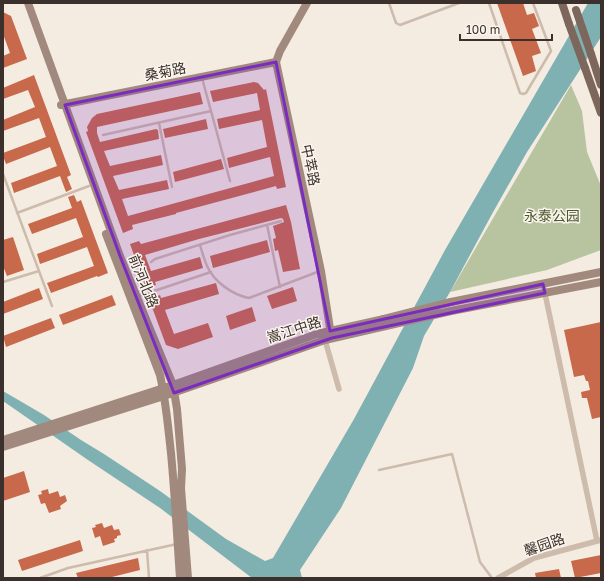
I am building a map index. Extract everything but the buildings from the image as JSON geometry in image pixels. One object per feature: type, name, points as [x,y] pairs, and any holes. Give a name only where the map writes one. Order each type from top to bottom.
[{"type":"main road","name":"前河北路","points":[[23,3],[136,297],[174,389],[182,469],[180,531]]},
{"type":"main road","name":"前河北路","points":[[28,3],[114,258],[160,375],[163,388],[180,531],[180,578]]},
{"type":"main road","points":[[276,62],[280,51],[307,3]]},
{"type":"main road","points":[[562,3],[601,113]]},
{"type":"main road","points":[[574,7],[601,85]]},
{"type":"main road","name":"桑菊路","points":[[63,105],[276,62]]},
{"type":"main road","name":"中萃路","points":[[276,62],[321,271],[329,336]]},
{"type":"main road","name":"嵩江中路","points":[[3,447],[21,438],[65,424],[164,396],[174,389],[317,334],[329,336],[543,284],[601,272]]},
{"type":"main road","name":"嵩江中路","points":[[451,307],[545,293],[601,282]]},
{"type":"main road","name":"嵩江中路","points":[[65,424],[163,388],[174,389]]},
{"type":"main road","name":"嵩江中路","points":[[3,440],[21,438]]},
{"type":"main road","name":"前河北路","points":[[181,543],[188,578]]},
{"type":"street","points":[[543,284],[599,540]]},
{"type":"street","points":[[329,336],[339,389]]},
{"type":"street","name":"馨园路","points":[[498,578],[534,558],[599,540]]},
{"type":"lane","points":[[389,3],[396,23],[400,25],[459,3]]},
{"type":"lane","points":[[488,3],[520,93],[523,94],[526,93],[551,51],[533,3]]},
{"type":"lane","points":[[202,77],[230,181]]},
{"type":"lane","points":[[103,136],[211,111]]},
{"type":"lane","points":[[159,123],[172,186]]},
{"type":"lane","points":[[3,174],[52,306]]},
{"type":"lane","points":[[18,213],[89,186]]},
{"type":"lane","points":[[150,262],[155,259],[200,245],[282,221]]},
{"type":"lane","points":[[267,225],[280,287]]},
{"type":"lane","points":[[200,245],[207,267],[227,288],[239,296],[249,298],[321,271]]},
{"type":"lane","points":[[3,282],[39,271]]},
{"type":"lane","points":[[136,297],[211,272]]},
{"type":"lane","points":[[379,470],[452,454],[480,562],[492,578]]},
{"type":"lane","points":[[40,578],[68,568],[181,543]]},
{"type":"lane","points":[[147,550],[149,578]]},
{"type":"highlighted area","points":[[276,62],[330,331],[543,284],[545,293],[332,338],[174,393],[120,256],[65,105]]},
{"type":"green space","name":"永泰公园","points":[[571,85],[582,111],[587,152],[601,186],[601,250],[547,270],[450,292]]},
{"type":"water","points":[[588,3],[601,3],[601,37],[527,152],[424,336],[413,368],[341,508],[300,570],[302,578],[252,578],[160,508],[3,401],[3,391],[44,415],[160,491],[226,539],[265,561],[273,558],[354,419],[445,250]]}]
